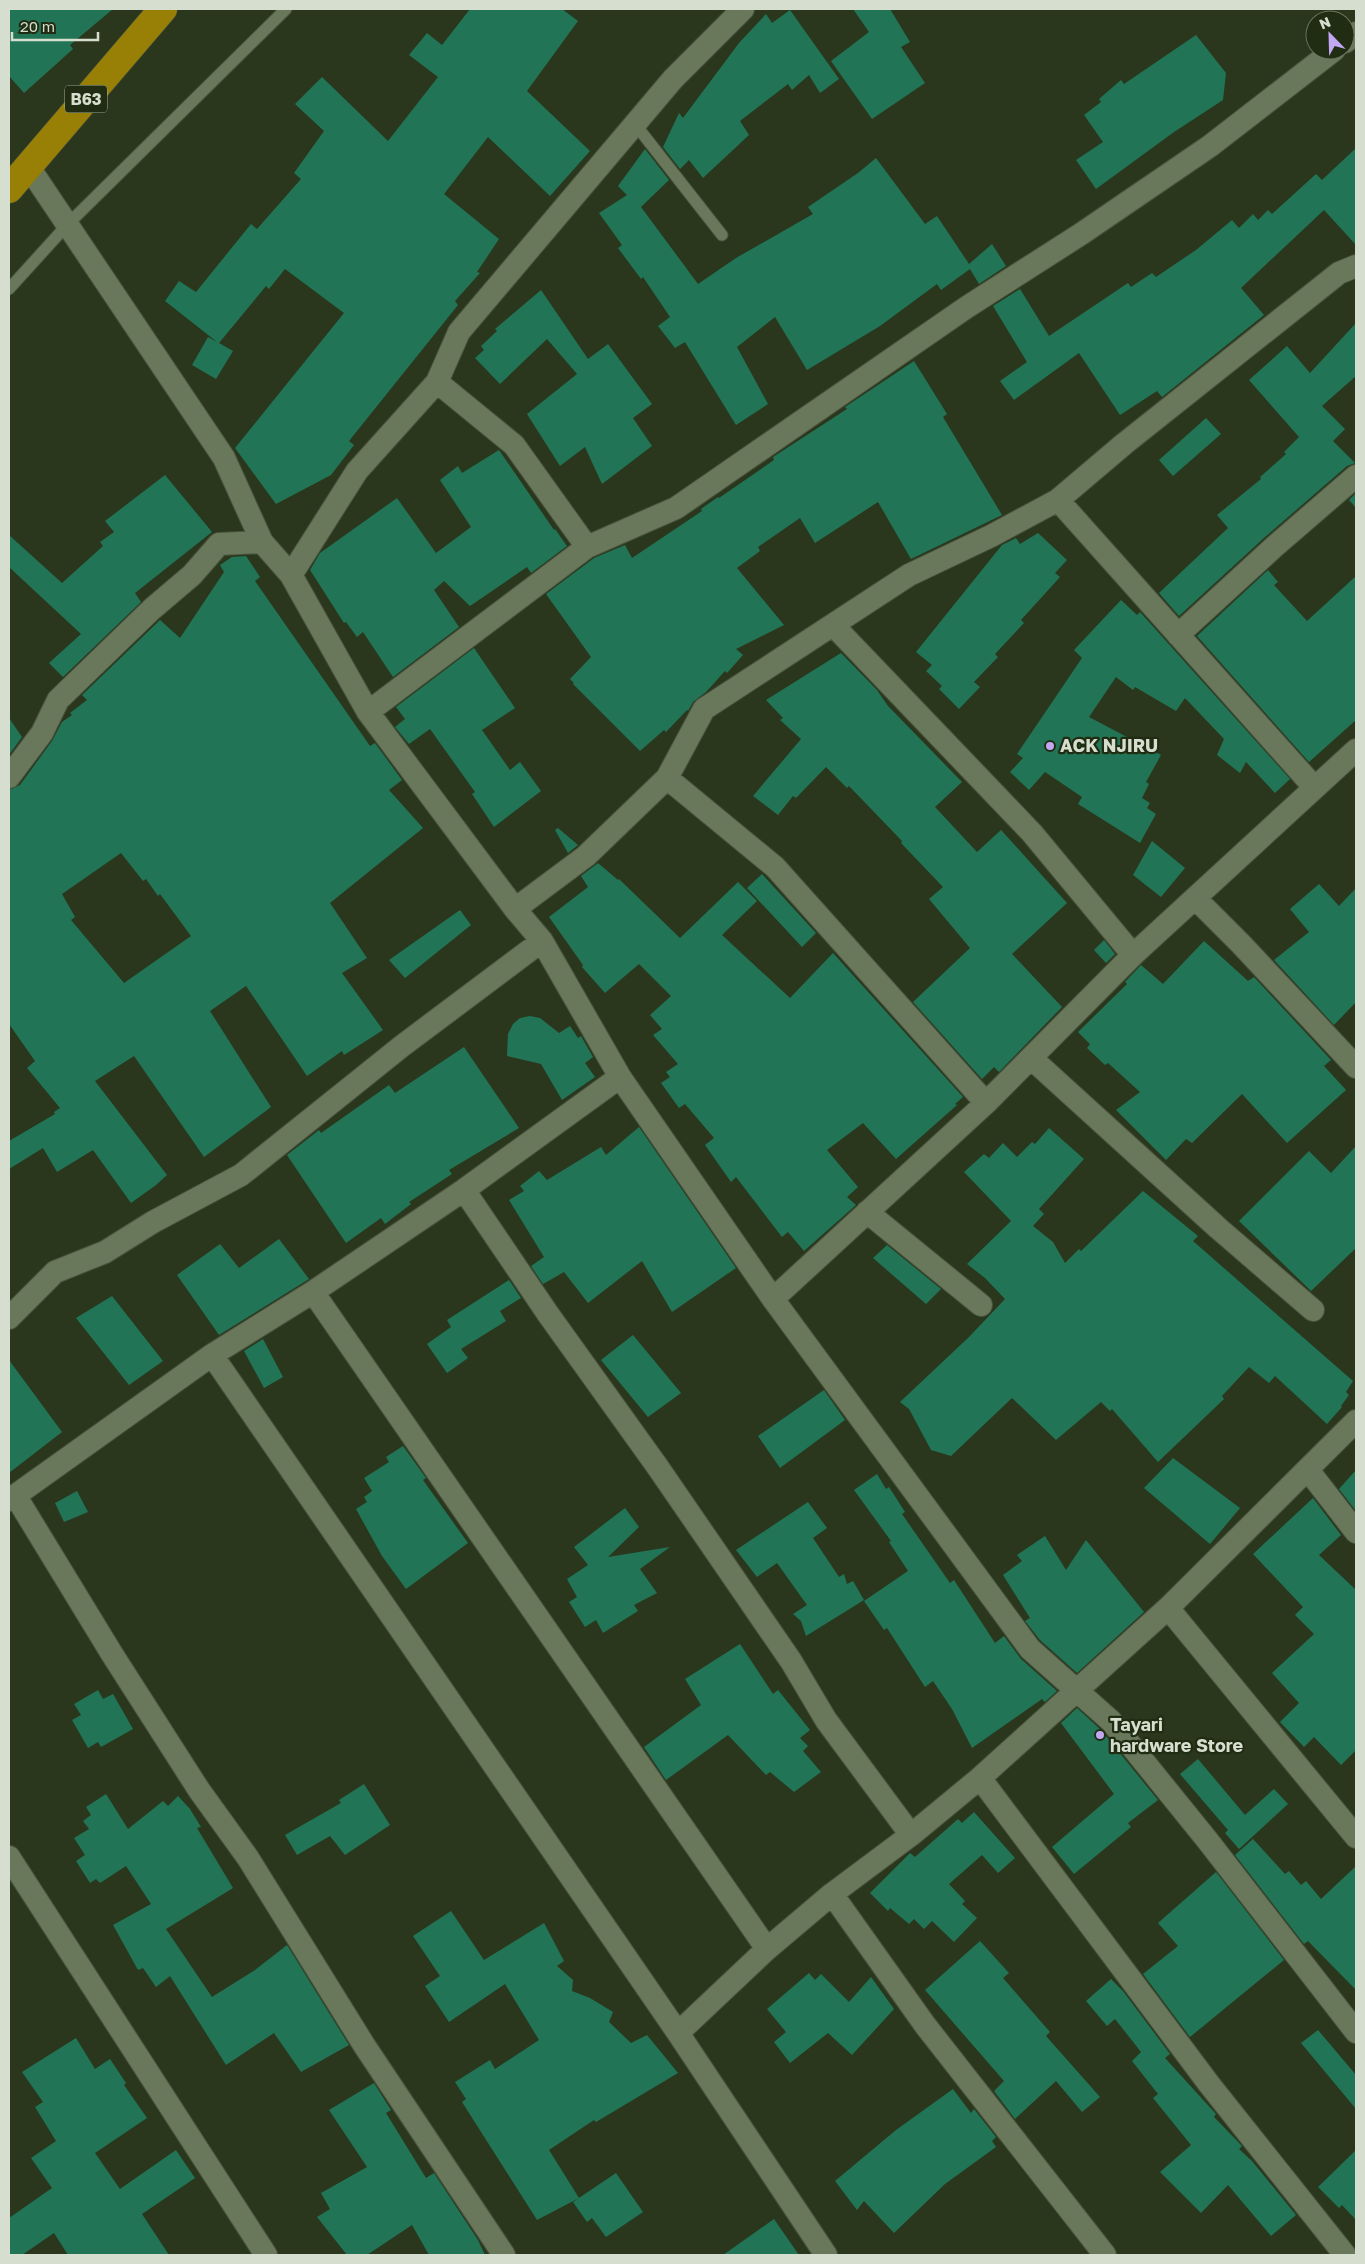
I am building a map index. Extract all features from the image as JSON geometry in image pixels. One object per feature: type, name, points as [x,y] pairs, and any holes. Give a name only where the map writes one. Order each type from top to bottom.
[{"type":"highway","name":"B63","points":[[9,189],[163,9]]},
{"type":"street","points":[[291,575],[357,471],[437,382],[459,332],[673,79],[743,9]]},
{"type":"street","points":[[368,712],[587,547],[676,508],[967,307],[1072,240],[1210,146],[1321,60]]},
{"type":"street","points":[[28,166],[224,458],[262,542],[291,575],[368,712],[542,941],[620,1077],[772,1299],[1030,1649],[1078,1689],[1111,1720],[1355,2027]]},
{"type":"street","points":[[516,909],[586,856],[667,778],[704,709],[909,575],[991,536],[1058,500],[1124,444],[1339,272],[1356,266]]},
{"type":"street","points":[[437,382],[514,445],[587,547]]},
{"type":"street","points":[[1178,635],[1274,547],[1356,476]]},
{"type":"street","points":[[1058,500],[1314,787]]},
{"type":"street","points":[[9,777],[42,733],[58,700],[152,610],[192,575],[220,544],[262,542]]},
{"type":"street","points":[[833,625],[1032,833],[1133,955]]},
{"type":"street","points":[[772,1299],[986,1104],[1133,955],[1356,750]]},
{"type":"street","points":[[667,778],[775,867],[986,1104]]},
{"type":"street","points":[[1195,898],[1241,944],[1356,1067]]},
{"type":"street","points":[[9,1318],[56,1272],[105,1252],[153,1222],[241,1176],[402,1046],[542,941]]},
{"type":"street","points":[[1032,1058],[1218,1228],[1314,1310]]},
{"type":"street","points":[[504,2255],[364,2045],[248,1858],[199,1790],[12,1498],[212,1355],[313,1292],[464,1190],[620,1077]]},
{"type":"street","points":[[464,1190],[548,1314],[657,1466],[785,1653],[826,1720],[911,1835]]},
{"type":"street","points":[[867,1212],[981,1305]]},
{"type":"street","points":[[313,1292],[768,1949]]},
{"type":"street","points":[[212,1355],[678,2033],[826,2255]]},
{"type":"street","points":[[678,2033],[768,1949],[832,1894],[911,1835],[980,1778],[1168,1608],[1356,1421]]},
{"type":"street","points":[[1308,1470],[1356,1532]]},
{"type":"street","points":[[1168,1608],[1356,1838]]},
{"type":"street","points":[[980,1778],[1209,2084],[1345,2255]]},
{"type":"street","points":[[9,1857],[266,2255]]},
{"type":"street","points":[[832,1894],[925,2024],[1105,2255]]},
{"type":"lane","points":[[9,289],[67,226],[286,9]]},
{"type":"lane","points":[[635,124],[722,235]]},
{"type":"building","points":[[9,9],[113,9],[70,45],[73,49],[24,93],[9,76]]},
{"type":"building","points":[[470,9],[562,9],[578,21],[527,91],[590,151],[550,196],[488,137],[444,194],[499,239],[477,272],[480,273],[455,301],[458,305],[349,441],[354,445],[331,475],[276,504],[235,448],[344,313],[285,269],[269,289],[266,286],[219,343],[233,351],[216,379],[192,365],[208,337],[217,342],[165,301],[179,281],[196,292],[251,224],[257,229],[301,179],[294,173],[324,131],[295,104],[322,77],[388,141],[438,77],[409,55],[427,33],[442,45]]},
{"type":"building","points":[[853,9],[890,9],[910,42],[901,47],[925,83],[872,119],[831,61],[869,32]]},
{"type":"building","points":[[790,10],[839,79],[820,93],[809,75],[792,90],[788,84],[740,121],[749,135],[703,178],[689,160],[680,169],[663,147],[679,113],[683,118],[739,43],[766,14],[772,23]]},
{"type":"building","points":[[1196,35],[1226,73],[1223,100],[1174,132],[1096,189],[1076,160],[1103,142],[1084,115],[1101,102],[1099,99],[1121,80],[1124,84]]},
{"type":"building","points":[[1356,148],[1356,245],[1324,210],[1241,288],[1264,315],[1162,397],[1157,391],[1120,415],[1079,353],[1014,400],[1000,381],[1027,362],[993,306],[1020,289],[1049,336],[1128,283],[1131,287],[1152,273],[1156,277],[1196,250],[1232,220],[1239,228],[1253,214],[1258,220],[1268,210],[1272,214],[1316,174],[1322,180]]},
{"type":"building","points":[[645,149],[669,180],[641,207],[698,284],[736,258],[813,214],[808,207],[858,173],[876,158],[925,224],[937,216],[969,264],[992,244],[1006,266],[979,284],[970,269],[941,290],[937,284],[880,326],[807,370],[775,317],[737,347],[768,404],[736,425],[685,342],[675,348],[658,326],[670,317],[643,277],[641,279],[618,248],[622,245],[599,213],[627,195],[618,186]]},
{"type":"building","points":[[541,290],[588,359],[608,344],[652,404],[633,418],[652,446],[602,484],[585,447],[560,466],[527,414],[577,374],[547,339],[500,384],[475,358],[484,350],[481,346],[497,331],[495,329]]},
{"type":"building","points":[[1356,323],[1356,376],[1322,406],[1345,429],[1333,441],[1355,463],[1347,466],[1265,537],[1179,616],[1159,593],[1228,528],[1217,515],[1261,479],[1260,477],[1286,454],[1284,452],[1299,437],[1249,380],[1287,346],[1310,373]]},
{"type":"building","points":[[914,361],[947,414],[943,417],[1002,515],[911,559],[878,502],[815,543],[800,518],[758,547],[760,551],[737,568],[784,625],[736,649],[743,655],[727,673],[725,671],[666,732],[664,730],[640,751],[570,679],[591,657],[546,594],[594,558],[625,545],[632,558],[774,460],[773,457],[847,409],[845,407]]},
{"type":"building","points":[[1206,418],[1221,434],[1173,476],[1159,460]]},
{"type":"building","points":[[499,450],[567,546],[531,573],[527,567],[470,606],[444,581],[434,590],[459,627],[393,677],[363,632],[357,637],[346,622],[344,623],[310,570],[320,553],[397,498],[436,553],[471,527],[440,480],[458,466],[462,473]]},
{"type":"building","points":[[165,475],[212,532],[135,593],[141,602],[63,677],[49,663],[81,634],[9,567],[9,535],[62,583],[103,546],[100,542],[114,532],[105,521]]},
{"type":"building","points":[[1356,493],[1356,508],[1349,500]]},
{"type":"building","points":[[1038,533],[1067,560],[1055,573],[1060,577],[1021,620],[1024,623],[995,654],[998,657],[974,682],[980,687],[959,709],[939,689],[942,686],[926,671],[932,665],[916,652],[1002,545],[1016,538],[1020,544]]},
{"type":"building","points":[[246,556],[260,577],[255,581],[370,746],[375,743],[402,780],[389,790],[423,828],[330,903],[367,958],[342,973],[383,1030],[344,1055],[342,1051],[307,1076],[246,986],[210,1011],[271,1107],[204,1157],[134,1056],[95,1081],[167,1175],[131,1203],[93,1150],[57,1172],[43,1148],[9,1169],[9,1141],[55,1114],[54,1112],[60,1108],[27,1068],[35,1061],[9,1024],[9,790],[20,785],[52,741],[62,722],[87,700],[82,695],[160,620],[180,638],[224,572],[220,565],[232,557]],"holes":[[[121,853],[143,881],[146,879],[158,896],[160,894],[191,936],[124,983],[71,920],[75,917],[62,894]]]},
{"type":"building","points":[[1268,570],[1278,582],[1274,585],[1307,621],[1356,576],[1356,720],[1309,762],[1197,636]]},
{"type":"building","points":[[1121,600],[1137,615],[1140,612],[1290,779],[1275,793],[1246,762],[1240,773],[1217,755],[1224,739],[1185,698],[1176,711],[1135,687],[1133,690],[1116,677],[1089,717],[1161,755],[1146,782],[1149,784],[1142,798],[1150,803],[1147,808],[1156,814],[1140,843],[1078,804],[1082,797],[1045,772],[1029,790],[1010,772],[1023,758],[1017,754],[1082,658],[1074,650]]},
{"type":"building","points":[[474,648],[515,708],[482,730],[510,770],[520,762],[541,791],[494,827],[472,794],[475,792],[430,729],[409,744],[395,727],[405,719],[396,707]]},
{"type":"building","points":[[841,653],[877,690],[888,706],[962,782],[935,807],[977,852],[1001,830],[1067,903],[1012,954],[1062,1007],[999,1072],[994,1067],[982,1079],[913,1002],[970,948],[929,899],[943,887],[849,786],[847,788],[826,767],[796,798],[793,796],[778,815],[753,796],[801,739],[780,720],[783,718],[766,700]]},
{"type":"building","points":[[9,718],[22,737],[9,755]]},
{"type":"building","points":[[558,828],[578,845],[568,853],[555,830]]},
{"type":"building","points":[[1152,841],[1185,868],[1161,897],[1133,875]]},
{"type":"building","points":[[598,863],[619,879],[680,938],[738,882],[757,901],[722,935],[790,998],[833,953],[963,1097],[955,1104],[957,1105],[896,1159],[863,1123],[827,1150],[858,1187],[847,1197],[856,1205],[804,1251],[788,1232],[782,1237],[736,1177],[731,1182],[705,1145],[714,1138],[685,1104],[679,1108],[661,1083],[670,1077],[666,1072],[678,1064],[653,1035],[662,1029],[650,1015],[671,996],[639,964],[605,993],[582,967],[583,965],[549,917],[588,887],[581,876]]},
{"type":"building","points":[[762,874],[816,933],[802,947],[747,888]]},
{"type":"building","points":[[1319,884],[1339,906],[1356,888],[1356,1002],[1334,1025],[1274,960],[1309,932],[1290,909]]},
{"type":"building","points":[[460,910],[471,925],[405,978],[389,960]]},
{"type":"building","points":[[1104,940],[1115,954],[1106,963],[1094,950]]},
{"type":"building","points":[[1204,941],[1248,981],[1254,977],[1331,1060],[1324,1066],[1346,1090],[1287,1143],[1242,1094],[1192,1143],[1186,1139],[1166,1160],[1116,1110],[1140,1092],[1108,1063],[1105,1065],[1087,1048],[1090,1044],[1078,1032],[1127,984],[1125,982],[1141,965],[1163,984]]},
{"type":"building","points":[[530,1016],[540,1018],[559,1033],[570,1026],[578,1038],[581,1036],[593,1057],[585,1063],[595,1077],[562,1100],[541,1064],[507,1056],[508,1034],[513,1024],[520,1018]]},
{"type":"building","points":[[464,1047],[519,1128],[449,1170],[452,1174],[409,1202],[411,1204],[385,1224],[381,1218],[346,1243],[287,1155],[319,1130],[321,1133],[389,1085],[395,1093]]},
{"type":"building","points":[[639,1127],[736,1268],[672,1312],[642,1261],[588,1303],[564,1272],[543,1284],[531,1266],[544,1257],[509,1200],[524,1191],[520,1186],[539,1171],[547,1180],[601,1147],[606,1155]]},
{"type":"building","points":[[1049,1128],[1084,1159],[1039,1209],[1044,1214],[1033,1226],[1053,1242],[1065,1263],[1079,1249],[1081,1251],[1143,1191],[1198,1236],[1193,1241],[1353,1381],[1346,1392],[1349,1395],[1342,1407],[1327,1424],[1275,1376],[1269,1383],[1249,1367],[1222,1396],[1224,1399],[1158,1462],[1112,1409],[1110,1411],[1101,1402],[1056,1440],[1012,1398],[951,1456],[931,1450],[909,1409],[900,1402],[969,1337],[1005,1299],[985,1278],[967,1264],[1011,1221],[964,1172],[984,1154],[989,1158],[1003,1143],[1017,1157],[1032,1142],[1035,1144]]},
{"type":"building","points":[[1356,1146],[1356,1248],[1311,1291],[1239,1221],[1309,1151],[1331,1173]]},
{"type":"building","points":[[279,1239],[309,1279],[219,1335],[177,1275],[220,1244],[239,1268]]},
{"type":"building","points":[[887,1245],[941,1289],[926,1304],[873,1258]]},
{"type":"building","points":[[509,1280],[521,1298],[500,1311],[506,1321],[461,1349],[468,1358],[447,1373],[427,1344],[451,1327],[447,1320]]},
{"type":"building","points":[[112,1296],[163,1361],[129,1385],[76,1318]]},
{"type":"building","points":[[633,1335],[681,1393],[648,1417],[601,1360]]},
{"type":"building","points":[[263,1339],[283,1377],[264,1388],[244,1351]]},
{"type":"building","points":[[9,1360],[62,1432],[9,1473]]},
{"type":"building","points":[[824,1390],[845,1420],[780,1468],[758,1436]]},
{"type":"building","points":[[403,1446],[426,1478],[423,1480],[468,1543],[406,1589],[382,1556],[356,1509],[367,1502],[364,1497],[372,1491],[364,1478],[389,1462],[386,1457]]},
{"type":"building","points":[[1173,1458],[1240,1508],[1210,1544],[1144,1488]]},
{"type":"building","points":[[1356,1470],[1356,1511],[1339,1489]]},
{"type":"building","points":[[877,1474],[886,1489],[889,1487],[905,1512],[902,1514],[950,1583],[954,1580],[995,1643],[1004,1636],[1021,1659],[1057,1691],[1045,1702],[1042,1699],[972,1748],[952,1709],[933,1681],[925,1687],[887,1628],[884,1630],[864,1601],[908,1571],[889,1542],[891,1541],[854,1490]]},
{"type":"building","points":[[77,1491],[88,1512],[64,1522],[55,1503]]},
{"type":"building","points":[[1313,1498],[1341,1535],[1319,1555],[1356,1590],[1356,1750],[1341,1765],[1314,1737],[1304,1747],[1280,1722],[1299,1703],[1272,1673],[1314,1634],[1295,1615],[1303,1607],[1253,1554]]},
{"type":"building","points":[[808,1502],[827,1528],[813,1538],[839,1577],[844,1574],[847,1584],[853,1581],[864,1600],[806,1636],[801,1621],[793,1614],[807,1605],[777,1563],[757,1577],[736,1550]]},
{"type":"building","points":[[625,1508],[639,1527],[608,1557],[670,1547],[640,1569],[657,1593],[634,1605],[638,1611],[603,1633],[596,1620],[585,1627],[569,1602],[577,1597],[567,1579],[588,1565],[574,1547]]},
{"type":"building","points":[[1045,1536],[1066,1570],[1086,1540],[1144,1612],[1077,1673],[1040,1640],[1025,1621],[1030,1618],[1003,1575],[1022,1561],[1017,1555]]},
{"type":"building","points":[[740,1644],[773,1694],[778,1690],[810,1730],[800,1738],[808,1746],[803,1751],[821,1772],[794,1792],[770,1772],[766,1775],[728,1735],[666,1780],[644,1747],[701,1705],[685,1679]]},
{"type":"building","points":[[98,1690],[103,1699],[113,1694],[133,1729],[101,1747],[98,1742],[88,1748],[72,1720],[81,1715],[74,1704]]},
{"type":"building","points":[[1077,1708],[1101,1730],[1158,1800],[1128,1823],[1131,1827],[1074,1874],[1052,1847],[1114,1794],[1061,1723]]},
{"type":"building","points":[[1198,1759],[1245,1815],[1274,1789],[1288,1804],[1239,1849],[1225,1833],[1228,1830],[1180,1774]]},
{"type":"building","points":[[364,1784],[390,1825],[345,1855],[330,1836],[297,1855],[285,1835],[341,1803],[339,1800]]},
{"type":"building","points":[[106,1794],[128,1829],[163,1801],[168,1806],[178,1796],[190,1809],[201,1827],[197,1828],[233,1888],[166,1929],[212,1997],[255,1970],[287,1945],[349,2045],[301,2072],[274,2033],[226,2065],[170,1976],[156,1987],[143,1968],[138,1970],[113,1925],[151,1904],[126,1866],[100,1883],[96,1879],[90,1883],[76,1861],[85,1855],[74,1838],[89,1829],[83,1821],[91,1815],[86,1807]]},
{"type":"building","points":[[974,1812],[1015,1858],[998,1873],[982,1855],[949,1884],[965,1901],[962,1904],[977,1918],[954,1942],[932,1921],[924,1929],[914,1919],[909,1924],[890,1908],[888,1911],[870,1893],[910,1853],[915,1857],[958,1819],[962,1823]]},
{"type":"building","points":[[1253,1839],[1285,1874],[1289,1871],[1301,1885],[1306,1881],[1321,1899],[1356,1866],[1356,1990],[1308,1941],[1304,1944],[1235,1855]]},
{"type":"building","points":[[1216,1872],[1284,1960],[1190,2037],[1143,1974],[1178,1946],[1158,1923]]},
{"type":"building","points":[[451,1911],[484,1960],[544,1923],[564,1961],[557,1966],[573,1980],[572,1991],[590,1998],[613,2012],[609,2022],[631,2043],[647,2035],[678,2073],[596,2122],[594,2120],[549,2150],[579,2198],[537,2220],[462,2102],[466,2099],[455,2082],[490,2060],[495,2069],[539,2040],[505,1984],[449,2022],[425,1986],[440,1976],[413,1936]]},
{"type":"building","points":[[980,1941],[1009,1973],[1003,1978],[1050,2032],[1046,2036],[1100,2097],[1082,2112],[1056,2081],[1015,2119],[994,2091],[1004,2081],[925,1990]]},
{"type":"building","points":[[809,1973],[815,1980],[821,1974],[849,2002],[871,1977],[894,2009],[852,2055],[828,2033],[790,2063],[774,2042],[786,2032],[767,2009]]},
{"type":"building","points":[[1111,1979],[1123,1991],[1170,2054],[1165,2058],[1216,2114],[1214,2117],[1242,2146],[1239,2149],[1252,2161],[1296,2215],[1271,2236],[1228,2185],[1201,2213],[1160,2172],[1191,2145],[1153,2098],[1158,2094],[1132,2061],[1141,2052],[1115,2019],[1107,2026],[1086,2001]]},
{"type":"building","points":[[1318,2030],[1356,2075],[1356,2109],[1301,2043]]},
{"type":"building","points":[[76,2038],[95,2069],[110,2059],[126,2083],[124,2085],[147,2118],[95,2153],[120,2189],[176,2150],[195,2178],[142,2214],[169,2255],[68,2255],[54,2233],[22,2255],[9,2255],[9,2218],[52,2188],[31,2158],[56,2141],[35,2107],[43,2102],[22,2072]]},
{"type":"building","points":[[374,2083],[391,2110],[386,2113],[426,2178],[434,2173],[478,2240],[485,2255],[429,2255],[412,2225],[367,2255],[347,2255],[317,2217],[330,2209],[321,2193],[367,2167],[329,2110]]},
{"type":"building","points":[[953,2089],[971,2113],[974,2109],[996,2137],[992,2141],[996,2147],[945,2184],[894,2233],[864,2201],[857,2210],[835,2181],[896,2130]]},
{"type":"building","points":[[1356,2150],[1356,2220],[1342,2205],[1339,2208],[1318,2187]]},
{"type":"building","points":[[616,2173],[643,2212],[606,2237],[592,2218],[587,2222],[573,2202]]},
{"type":"building","points":[[774,2219],[799,2255],[723,2255]]},
{"type":"place","name":"ACK NJIRU","points":[[1050,746]]},
{"type":"place","name":"Tayari hardware Store","points":[[1100,1735]]}]
